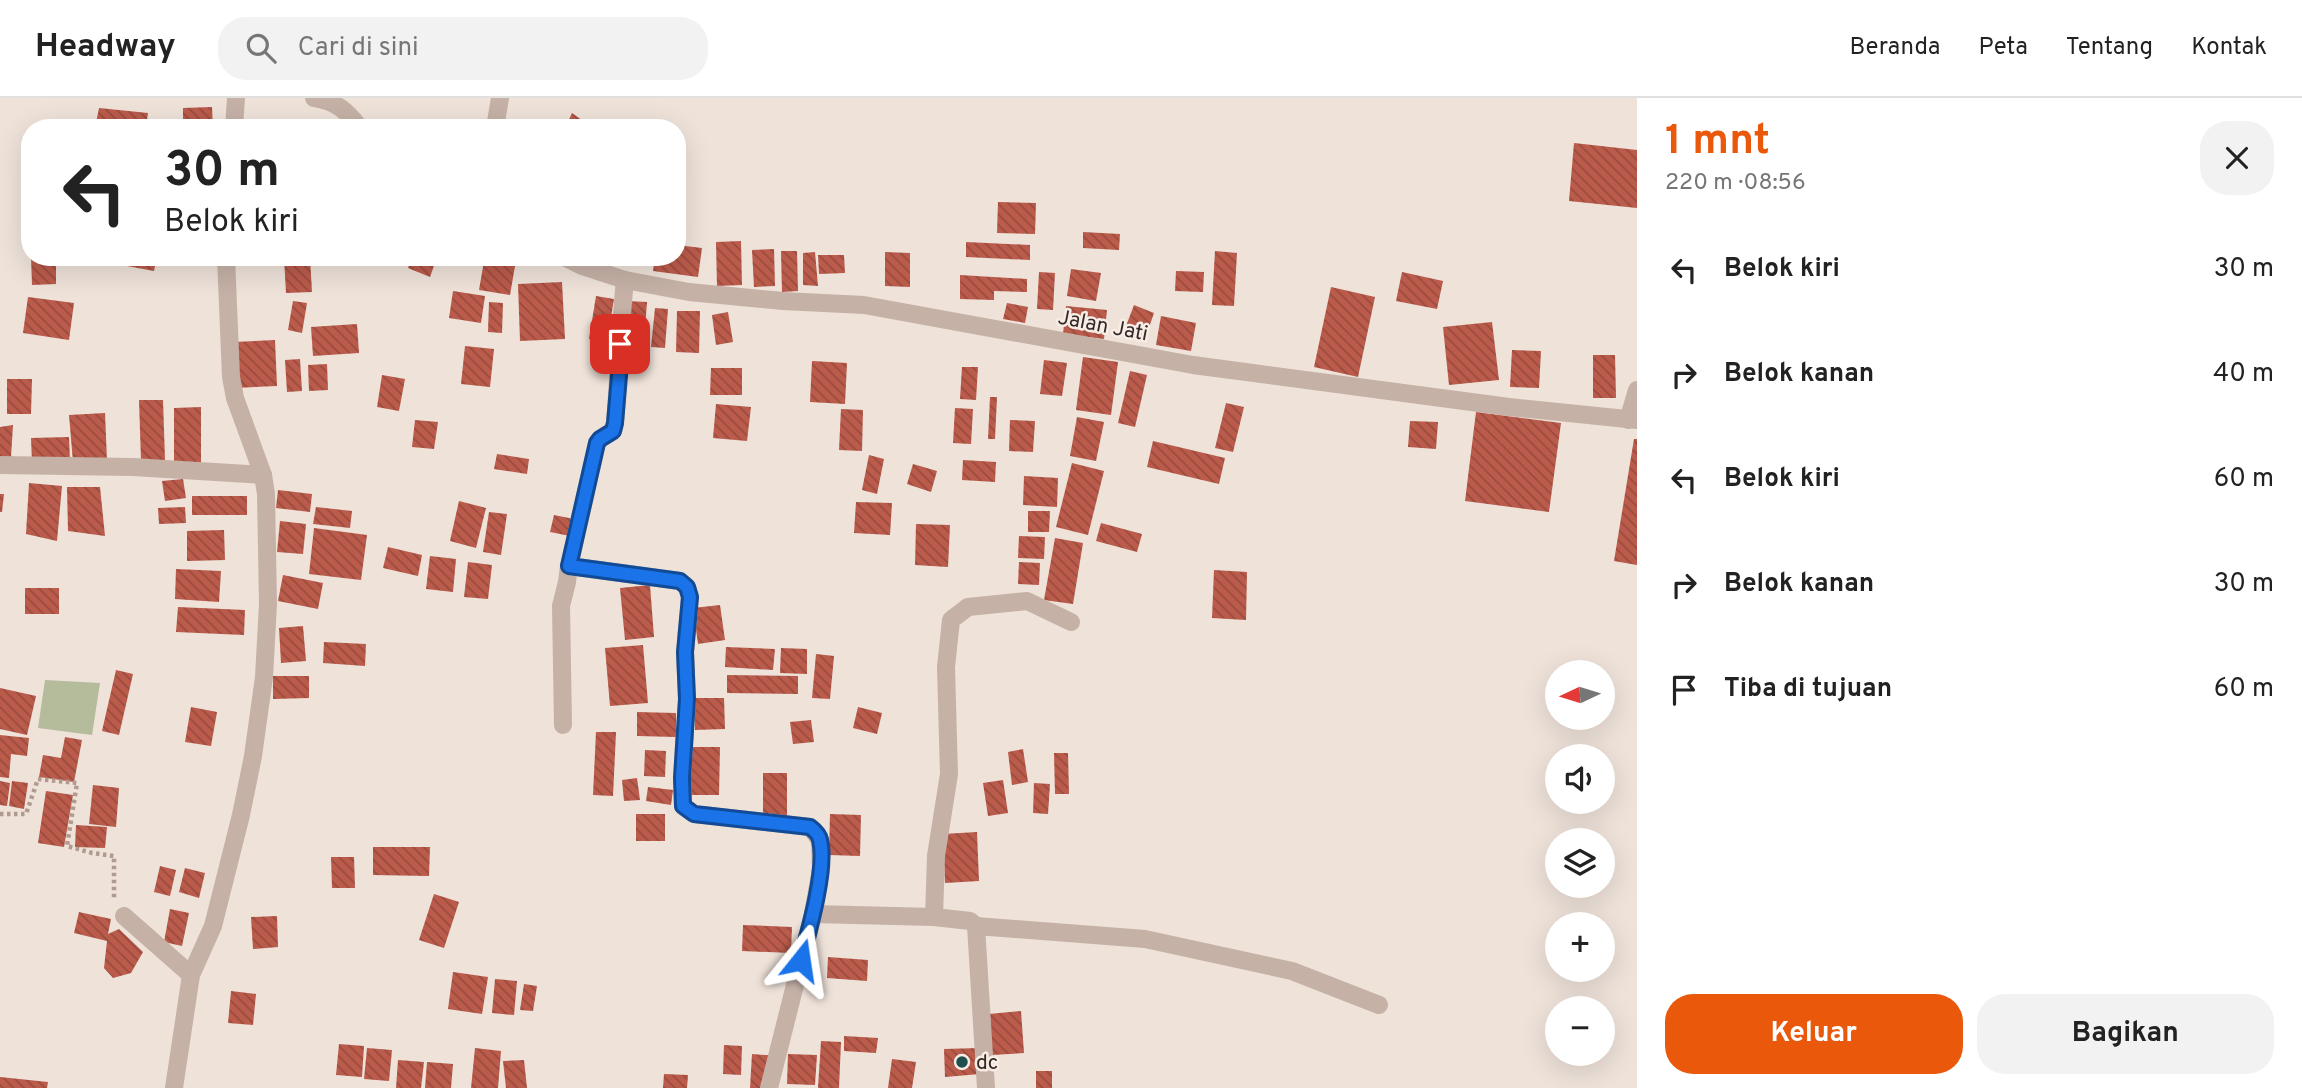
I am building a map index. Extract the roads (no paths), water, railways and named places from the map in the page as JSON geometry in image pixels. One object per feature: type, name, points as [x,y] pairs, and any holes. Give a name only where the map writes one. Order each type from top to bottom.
[{"type":"street","points":[[235,119],[236,98]]},
{"type":"street","points":[[314,98],[341,102],[353,119]]},
{"type":"street","points":[[496,119],[500,98]]},
{"type":"street","points":[[174,1088],[191,975],[214,926],[241,815],[264,677],[268,604],[266,494],[263,475],[230,377],[226,266]]},
{"type":"street","name":"Jalan Jati","points":[[582,266],[625,279],[689,292],[864,305],[1193,365],[1508,407],[1632,420]]},
{"type":"street","points":[[564,725],[561,606],[597,443],[613,431],[615,423],[625,279]]},
{"type":"street","points":[[1632,420],[1637,390]]},
{"type":"street","points":[[0,465],[133,467],[263,475]]},
{"type":"street","points":[[569,566],[684,582],[690,597],[685,652],[687,699],[683,806],[694,814],[810,827],[820,839],[821,869],[813,914],[769,1088]]},
{"type":"street","points":[[934,917],[936,856],[949,774],[946,667],[951,620],[968,607],[1027,601],[1071,622]]},
{"type":"street","points":[[813,914],[934,917],[970,921],[976,926],[1145,939],[1292,971],[1379,1004]]},
{"type":"street","points":[[124,916],[191,975]]},
{"type":"street","points":[[976,926],[986,1088]]},
{"type":"place","name":"dc","points":[[962,1062]]}]
